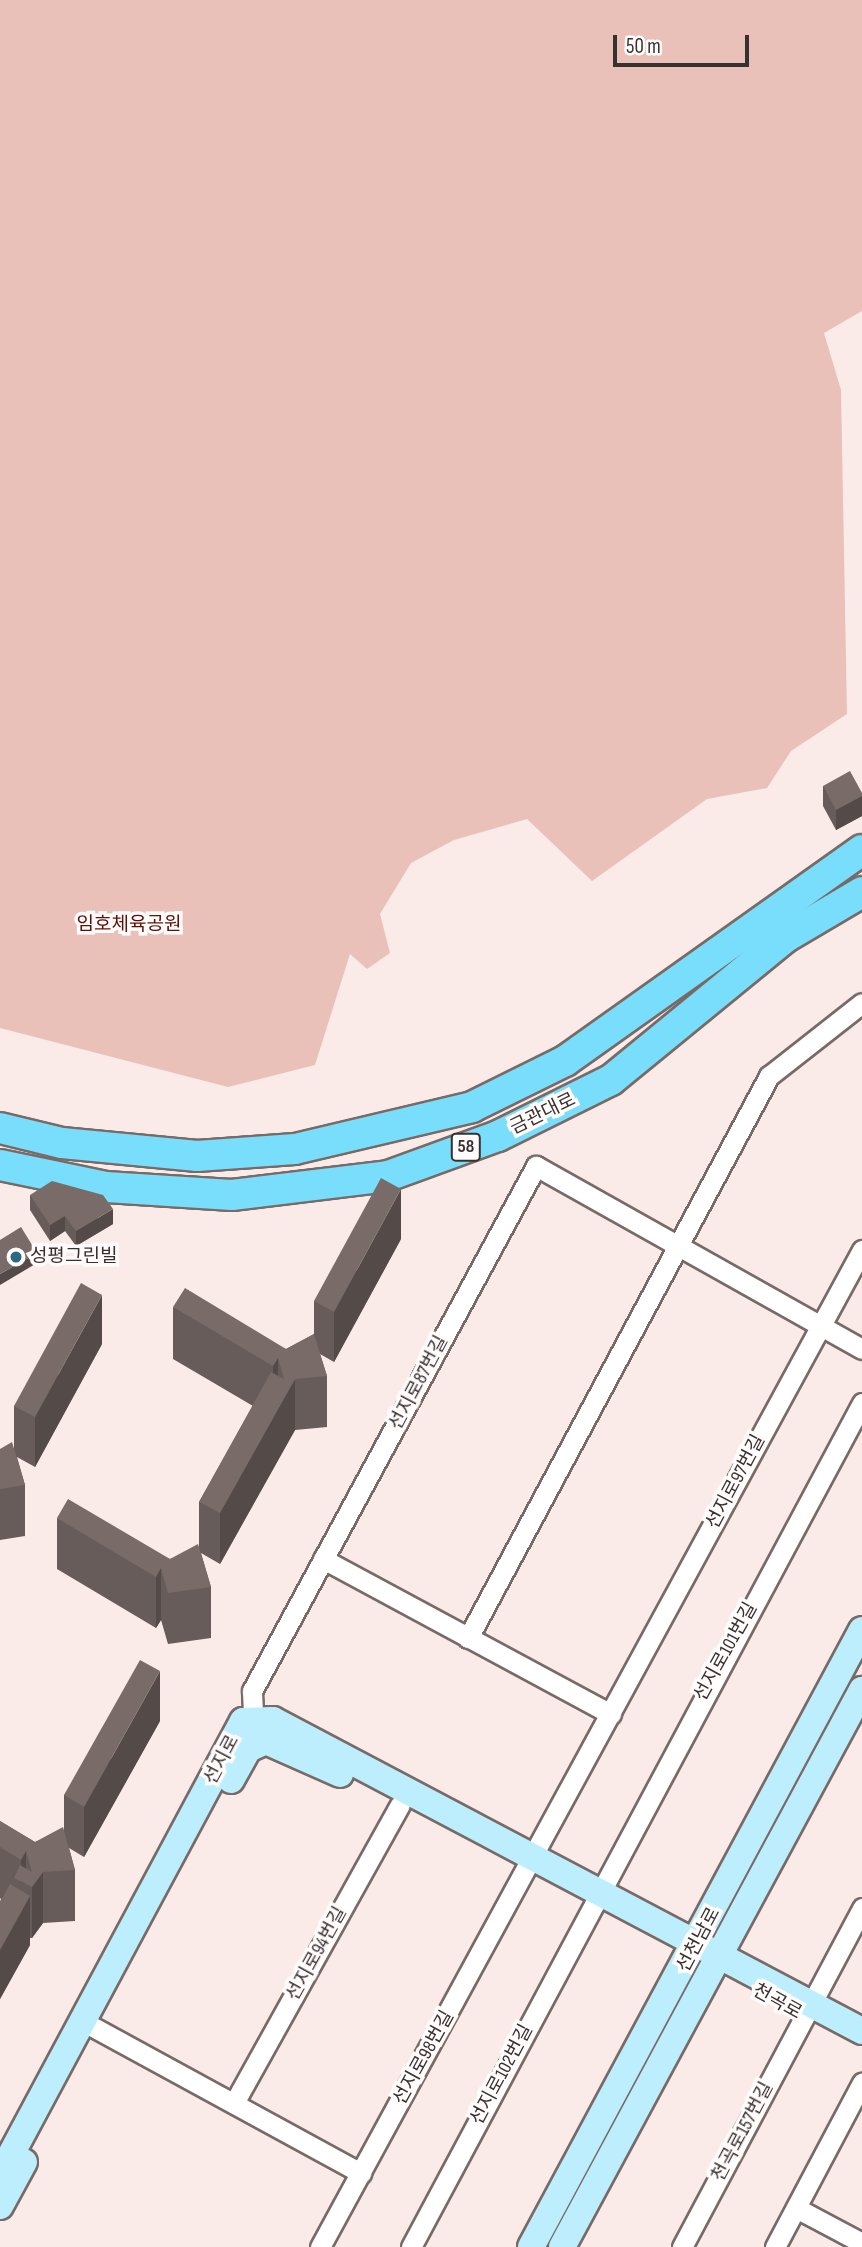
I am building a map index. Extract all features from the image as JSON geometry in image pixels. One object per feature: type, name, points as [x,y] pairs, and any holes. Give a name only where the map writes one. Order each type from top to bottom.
[{"type":"main road","name":"금관대로","points":[[0,1128],[62,1143],[197,1156],[308,1146],[472,1107],[565,1061],[862,850]]},
{"type":"main road","name":"금관대로","points":[[0,1165],[106,1186],[232,1195],[388,1176],[498,1136],[611,1080],[786,937],[862,892]]},
{"type":"street","points":[[468,1637],[675,1243],[769,1076],[862,1003]]},
{"type":"street","name":"선지로87번길","points":[[254,1733],[252,1691],[536,1166],[862,1349]]},
{"type":"street","name":"선지로97번길","points":[[531,1863],[862,1250]]},
{"type":"street","name":"선지로101번길","points":[[594,1895],[862,1403]]},
{"type":"street","points":[[323,1559],[611,1714]]},
{"type":"street","name":"선천남로","points":[[562,2247],[862,1630]]},
{"type":"street","name":"선천남로","points":[[531,2247],[862,1690]]},
{"type":"street","name":"선지로","points":[[0,2175],[248,1749],[254,1733],[273,1720],[531,1863],[706,1954]]},
{"type":"street","name":"선지로","points":[[254,1733],[400,1805],[531,1863]]},
{"type":"street","name":"선지로94번길","points":[[234,2103],[400,1805]]},
{"type":"street","name":"선지로98번길","points":[[320,2247],[531,1863]]},
{"type":"street","name":"선지로102번길","points":[[411,2247],[594,1895]]},
{"type":"street","name":"천곡로157번길","points":[[682,2247],[862,1908]]},
{"type":"street","name":"천곡로","points":[[706,1954],[808,2010],[862,2049]]},
{"type":"street","name":"천곡로","points":[[808,2010],[862,2031]]},
{"type":"street","points":[[89,2024],[361,2173]]},
{"type":"street","name":"선지로","points":[[0,2206],[89,2024]]},
{"type":"street","points":[[775,2247],[862,2084]]},
{"type":"street","points":[[796,2208],[862,2243]]},
{"type":"green space","name":"임호체육공원","points":[[0,0],[862,0],[862,311],[824,333],[841,390],[847,714],[791,751],[767,788],[707,799],[592,881],[527,819],[454,840],[411,863],[380,914],[390,953],[367,969],[350,954],[315,1065],[228,1087],[0,1028]]},
{"type":"building","points":[[850,771],[862,796],[836,810],[823,786]]},
{"type":"building","points":[[381,1178],[401,1189],[334,1312],[314,1301]]},
{"type":"building","points":[[52,1181],[103,1195],[113,1209],[76,1231],[65,1216],[50,1225],[30,1195]]},
{"type":"building","name":"성평그린빌","points":[[21,1227],[37,1253],[0,1274],[0,1240]]},
{"type":"building","points":[[81,1283],[102,1295],[35,1417],[14,1406]]},
{"type":"building","points":[[185,1288],[286,1349],[314,1334],[327,1376],[295,1379],[220,1513],[199,1502],[271,1372],[284,1379],[278,1358],[273,1366],[173,1307]]},
{"type":"building","points":[[12,1442],[25,1485],[0,1489],[0,1449]]},
{"type":"building","points":[[68,1499],[170,1559],[198,1544],[211,1587],[168,1593],[161,1568],[156,1577],[57,1518]]},
{"type":"building","points":[[140,1660],[160,1671],[84,1807],[64,1795]]},
{"type":"building","points":[[0,1821],[35,1842],[63,1827],[75,1870],[43,1872],[32,1887],[14,1878],[20,1865],[32,1872],[26,1851],[21,1860],[0,1847]]},
{"type":"building","points":[[10,1884],[30,1896],[0,1950],[0,1902]]},
{"type":"place","name":"성평그린빌","points":[[16,1257]]}]
